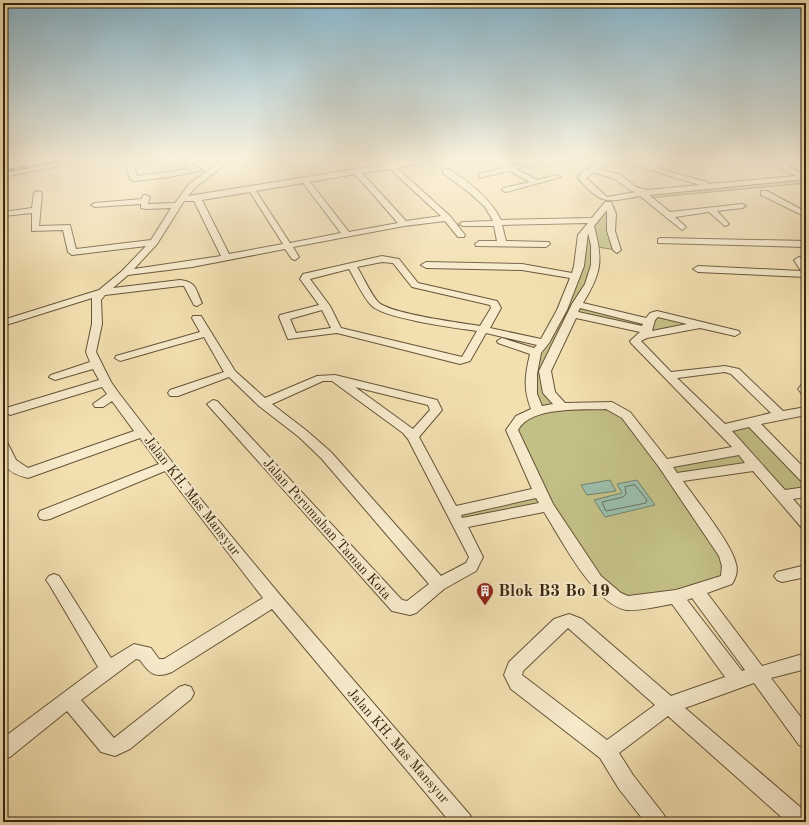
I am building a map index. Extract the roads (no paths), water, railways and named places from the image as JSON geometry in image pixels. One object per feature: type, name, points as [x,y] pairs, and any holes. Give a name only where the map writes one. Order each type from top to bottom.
[{"type":"street","points":[[37,198],[36,229],[64,225],[67,227],[72,252],[154,242]]},
{"type":"street","points":[[95,205],[136,198]]},
{"type":"street","points":[[146,198],[144,206],[147,208],[195,198]]},
{"type":"street","points":[[102,292],[125,273],[154,242],[183,198]]},
{"type":"street","points":[[197,198],[226,258]]},
{"type":"street","points":[[258,198],[295,256]]},
{"type":"street","points":[[319,198],[347,235]]},
{"type":"street","points":[[381,198],[404,224]]},
{"type":"street","points":[[427,198],[448,218],[461,235]]},
{"type":"street","points":[[479,198],[489,208],[497,222],[502,243]]},
{"type":"street","points":[[604,198],[608,202],[614,219],[611,228],[617,250]]},
{"type":"street","points":[[537,410],[531,394],[531,374],[536,352],[544,343],[562,310],[580,266],[582,235],[593,223],[608,202],[626,198]]},
{"type":"street","points":[[649,198],[682,227]]},
{"type":"street","points":[[774,198],[806,215]]},
{"type":"street","points":[[668,215],[742,206]]},
{"type":"street","points":[[3,214],[36,210]]},
{"type":"street","points":[[711,210],[725,224]]},
{"type":"street","points":[[125,273],[226,258],[404,224],[448,218]]},
{"type":"street","points":[[463,224],[497,222],[593,223]]},
{"type":"street","points":[[562,407],[549,393],[544,371],[575,309],[590,284],[596,265],[593,223]]},
{"type":"street","points":[[661,241],[806,244]]},
{"type":"street","points":[[479,244],[546,244]]},
{"type":"street","points":[[325,306],[284,317],[290,334],[295,338],[337,330],[460,361],[466,359],[481,331],[496,308],[494,303],[415,285],[396,261],[390,259],[306,276],[306,279],[325,306],[337,330]]},
{"type":"street","points":[[698,270],[806,273],[799,260]]},
{"type":"street","points":[[426,265],[522,267],[575,276]]},
{"type":"street","points":[[352,266],[375,304],[384,309],[407,316],[544,343]]},
{"type":"street","points":[[3,323],[102,292],[183,283],[188,284],[197,302]]},
{"type":"street","name":"Jalan KH. Mas Mansyur","points":[[102,292],[96,302],[97,324],[91,352],[105,382],[198,506],[274,600],[463,822]]},
{"type":"street","points":[[575,309],[646,329],[699,326]]},
{"type":"street","points":[[735,333],[699,326],[657,314],[654,315],[646,329],[635,341],[668,376],[723,429],[806,523]]},
{"type":"street","points":[[197,318],[231,373],[263,403],[303,434],[326,455],[439,585]]},
{"type":"street","points":[[481,331],[536,352]]},
{"type":"street","points":[[120,358],[207,333]]},
{"type":"street","points":[[55,377],[97,364]]},
{"type":"street","points":[[668,376],[731,369],[735,371],[780,415]]},
{"type":"street","points":[[174,393],[231,373]]},
{"type":"street","points":[[263,403],[321,378],[335,378],[433,403],[436,410],[432,417],[413,436]]},
{"type":"street","points":[[335,378],[413,436],[454,518]]},
{"type":"street","points":[[10,412],[105,382]]},
{"type":"street","points":[[806,387],[804,390],[806,391]]},
{"type":"street","points":[[99,404],[114,395]]},
{"type":"street","name":"Jalan Perumahan Taman Kota","points":[[213,404],[394,604],[402,608],[410,608],[439,585],[466,572],[475,562],[476,557],[454,518]]},
{"type":"street","points":[[601,404],[608,405],[622,411],[664,464],[725,553],[730,567],[730,573],[726,580],[676,597],[627,603],[615,598],[596,580],[547,506],[512,430],[519,419],[537,410],[601,404]]},
{"type":"street","points":[[723,429],[780,415],[806,411]]},
{"type":"street","points":[[752,422],[806,478]]},
{"type":"street","points":[[3,445],[15,468],[22,472],[28,473],[143,432]]},
{"type":"street","points":[[664,464],[742,450]]},
{"type":"street","points":[[45,515],[168,465]]},
{"type":"street","points":[[674,478],[755,466]]},
{"type":"street","points":[[454,518],[540,492]]},
{"type":"street","points":[[782,496],[806,492]]},
{"type":"street","points":[[454,518],[547,506]]},
{"type":"street","points":[[782,576],[806,571]]},
{"type":"street","points":[[54,580],[108,669]]},
{"type":"street","points":[[696,591],[806,739]]},
{"type":"street","points":[[676,597],[738,680]]},
{"type":"street","points":[[3,750],[68,699],[134,651],[145,653],[155,667],[166,668],[274,600]]},
{"type":"street","points":[[657,822],[626,782],[607,751],[517,683],[514,677],[515,667],[560,624],[568,621],[576,624],[802,822]]},
{"type":"street","points":[[607,751],[668,706],[738,680],[806,661]]},
{"type":"street","points":[[68,699],[108,745],[115,747],[123,743],[185,692]]},
{"type":"water","points":[[610,480],[616,491],[587,495],[581,485]]},
{"type":"water","points":[[637,480],[655,505],[605,517],[594,500],[622,493],[617,484]]},
{"type":"place","name":"Blok B3 Bo 19","points":[[485,606]]}]
